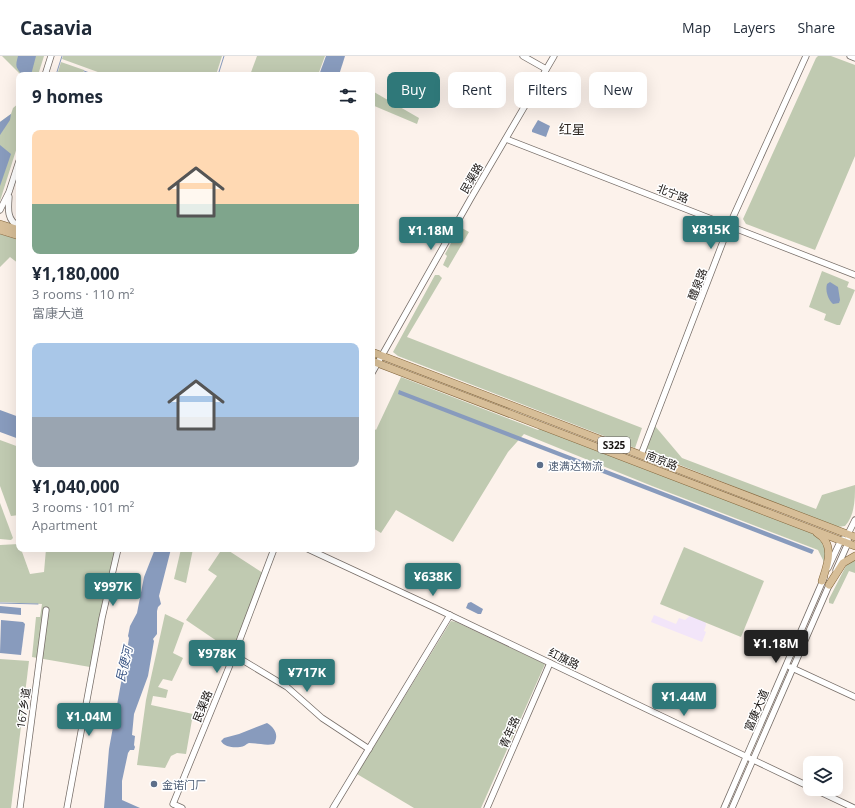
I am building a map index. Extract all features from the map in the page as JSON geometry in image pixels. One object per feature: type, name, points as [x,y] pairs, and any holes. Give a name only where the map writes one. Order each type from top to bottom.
[{"type":"main road","points":[[0,224],[16,229]]},
{"type":"main road","points":[[0,230],[16,235]]},
{"type":"main road","name":"南京路","points":[[375,353],[852,536]]},
{"type":"main road","name":"南京路","points":[[375,362],[848,543]]},
{"type":"main road","points":[[803,526],[820,535],[827,546],[829,559],[826,583]]},
{"type":"main road","points":[[826,583],[843,563],[855,556]]},
{"type":"street","points":[[46,72],[51,56]]},
{"type":"street","points":[[523,56],[546,69]]},
{"type":"street","name":"民渠路","points":[[375,362],[382,356],[554,56]]},
{"type":"street","name":"醴泉路","points":[[641,455],[729,226],[806,56]]},
{"type":"street","points":[[850,56],[855,58]]},
{"type":"street","name":"北宁路","points":[[506,139],[855,275]]},
{"type":"street","points":[[16,171],[10,192],[8,207],[9,214],[14,224],[16,225]]},
{"type":"street","points":[[0,210],[10,192]]},
{"type":"street","name":"富康大道","points":[[724,808],[786,665],[826,583],[852,536],[855,520]]},
{"type":"street","points":[[68,808],[102,618],[117,552]]},
{"type":"street","name":"民渠路","points":[[182,808],[173,804],[234,655],[273,552]]},
{"type":"street","name":"红旗路","points":[[314,552],[803,784]]},
{"type":"street","name":"富康大道","points":[[732,808],[792,668],[826,583]]},
{"type":"street","name":"167乡道","points":[[20,808],[46,610]]},
{"type":"street","points":[[333,808],[450,615]]},
{"type":"street","points":[[234,655],[286,687],[322,718],[369,749]]},
{"type":"street","name":"青年路","points":[[487,808],[550,663]]},
{"type":"street","points":[[786,665],[855,697]]},
{"type":"street","points":[[829,796],[854,808]]},
{"type":"shaded area","points":[[696,611],[704,616],[706,625],[704,631],[706,632],[702,642],[651,622],[654,615],[676,624],[679,618],[685,620]]},
{"type":"green space","points":[[2,56],[44,56],[39,72],[18,72]]},
{"type":"green space","points":[[63,56],[222,56],[217,72],[98,72],[62,59]]},
{"type":"green space","points":[[257,56],[325,56],[319,72],[251,72]]},
{"type":"green space","points":[[818,56],[831,56],[855,65],[855,156],[815,250],[746,224],[743,219]]},
{"type":"green space","points":[[61,62],[84,70],[84,72],[58,72]]},
{"type":"green space","points":[[375,93],[387,100],[387,108],[402,108],[419,118],[417,124],[375,106]]},
{"type":"green space","points":[[16,106],[16,150],[0,201],[0,122],[11,114],[13,108]]},
{"type":"green space","points":[[460,227],[469,232],[448,268],[443,265],[447,256],[445,254]]},
{"type":"green space","points":[[0,234],[16,239],[16,262],[10,257],[0,267]]},
{"type":"green space","points":[[822,271],[849,282],[847,287],[855,290],[840,325],[824,320],[826,314],[809,307]]},
{"type":"green space","points":[[435,275],[439,275],[442,278],[407,337],[642,428],[635,448],[398,356],[393,352]]},
{"type":"green space","points":[[401,377],[538,430],[540,428],[810,532],[821,540],[827,548],[824,562],[818,550],[652,486],[524,434],[508,452],[453,542],[396,510],[381,533],[375,529],[375,429],[376,430]]},
{"type":"green space","points":[[655,426],[682,458],[816,509],[822,495],[855,485],[853,512],[851,517],[845,526],[837,527],[647,452],[645,450]]},
{"type":"green space","points":[[0,440],[16,446],[16,515],[11,516],[0,486]]},
{"type":"green space","points":[[0,503],[13,538],[11,540],[0,539]]},
{"type":"green space","points":[[16,544],[16,552],[22,552],[30,574],[44,572],[46,552],[115,552],[109,574],[90,667],[32,657],[36,617],[40,617],[42,604],[0,602],[0,545]]},
{"type":"green space","points":[[684,547],[764,581],[741,637],[660,604]]},
{"type":"green space","points":[[180,552],[192,552],[186,583],[174,579]]},
{"type":"green space","points":[[220,552],[231,552],[263,573],[233,652],[186,620],[217,576],[208,570]]},
{"type":"green space","points":[[855,559],[855,573],[849,571],[833,604],[829,603],[829,599],[846,566],[849,562]]},
{"type":"green space","points":[[165,614],[184,623],[173,653],[183,658],[172,681],[163,679],[158,687],[168,690],[166,698],[153,696],[151,705],[193,714],[186,754],[177,753],[171,756],[165,768],[137,765],[146,700]]},
{"type":"green space","points":[[451,621],[545,664],[481,808],[414,808],[357,774]]},
{"type":"green space","points":[[0,659],[29,661],[11,808],[0,808]]},
{"type":"water","points":[[18,56],[36,56],[32,72],[20,72],[16,65]]},
{"type":"water","points":[[326,56],[345,56],[340,72],[320,72]]},
{"type":"water","points":[[11,114],[10,120],[0,135],[0,122]]},
{"type":"water","points":[[538,120],[550,126],[546,137],[532,132]]},
{"type":"water","points":[[0,145],[11,154],[0,186]]},
{"type":"water","points":[[830,282],[838,287],[839,303],[833,304],[828,297],[826,286]]},
{"type":"water","points":[[399,390],[814,550],[812,554],[398,394]]},
{"type":"water","points":[[0,410],[16,416],[16,438],[0,432]]},
{"type":"water","points":[[154,552],[170,552],[159,596],[161,604],[157,611],[157,634],[153,639],[154,641],[148,676],[134,714],[132,735],[135,736],[135,747],[134,750],[130,750],[128,753],[122,781],[122,800],[140,808],[104,808],[109,749],[123,672],[120,668],[122,668],[125,664],[130,626],[137,613],[144,577]]},
{"type":"water","points":[[471,602],[483,609],[481,614],[466,608],[468,603]]},
{"type":"water","points":[[0,606],[21,608],[21,615],[0,613]]},
{"type":"water","points":[[1,620],[23,622],[25,624],[21,655],[0,653]]},
{"type":"water","points":[[267,723],[272,727],[276,735],[274,744],[265,745],[249,743],[243,747],[229,747],[221,741],[224,738]]},
{"type":"waterway","points":[[57,72],[62,56]]},
{"type":"waterway","points":[[219,72],[224,56]]},
{"type":"waterway","points":[[0,603],[38,604]]},
{"type":"place","name":"速满达物流","points":[[540,465]]},
{"type":"place","name":"金诺门厂","points":[[154,784]]},
{"type":"district","name":"红星","points":[[572,129]]},
{"type":"water label","name":"民便河","points":[[124,664]]}]
